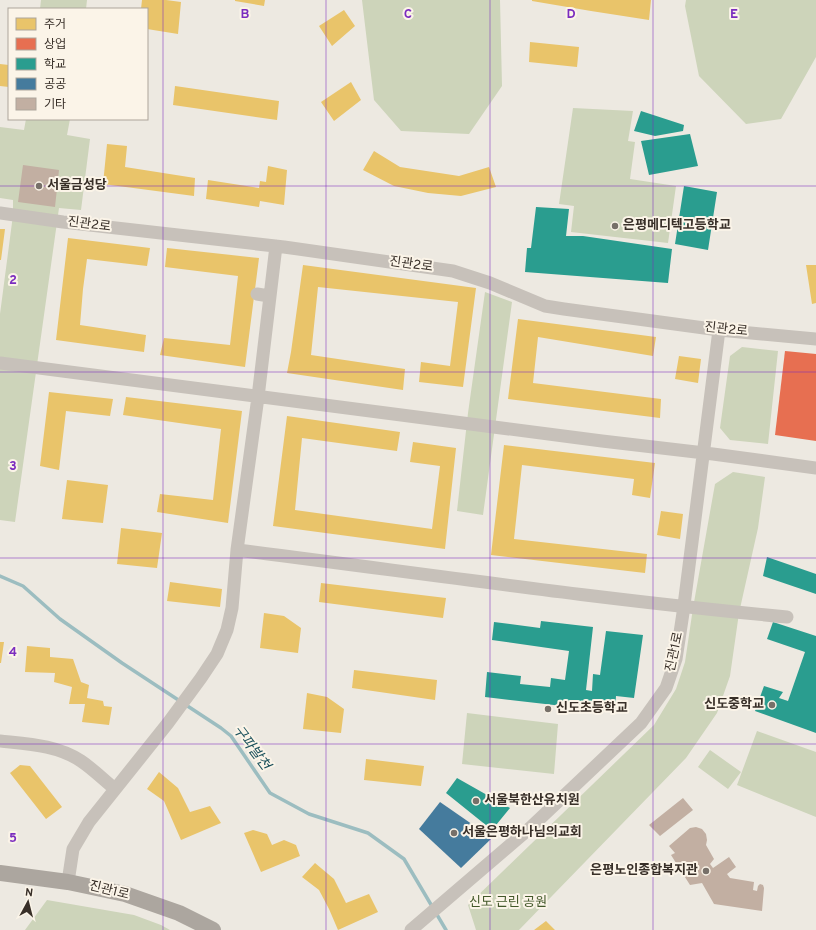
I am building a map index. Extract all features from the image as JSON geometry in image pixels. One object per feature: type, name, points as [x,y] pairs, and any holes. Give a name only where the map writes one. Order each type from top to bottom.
[{"type":"main road","name":"진관1로","points":[[0,873],[68,882],[125,894],[179,913],[212,930]]},
{"type":"street","name":"진관2로","points":[[0,213],[63,222],[276,246],[453,271],[490,283],[545,306],[719,330],[816,339]]},
{"type":"street","points":[[68,882],[73,849],[89,822],[168,723],[201,678],[217,654],[227,630],[232,608],[237,550],[258,397],[263,295],[276,246]]},
{"type":"street","name":"진관1로","points":[[412,929],[530,828],[641,723],[666,688],[676,659],[684,607],[719,330]]},
{"type":"street","points":[[0,363],[602,441],[704,452],[816,468]]},
{"type":"street","points":[[237,550],[493,584],[684,607],[787,617]]},
{"type":"street","points":[[0,741],[39,745],[58,750],[81,761],[115,789]]},
{"type":"green space","points":[[41,0],[87,0],[86,8],[40,8]]},
{"type":"green space","points":[[362,0],[500,0],[502,86],[469,134],[401,131],[374,100]]},
{"type":"green space","points":[[686,0],[816,0],[816,57],[781,119],[746,124],[699,76],[685,6]]},
{"type":"green space","points":[[573,108],[633,111],[628,141],[635,142],[630,179],[676,186],[668,243],[571,232],[574,206],[559,204]]},
{"type":"green space","points":[[26,120],[70,120],[67,135],[90,139],[81,210],[59,208],[15,522],[0,520],[0,314],[13,215],[13,200],[0,198],[0,127],[24,130]]},
{"type":"green space","points":[[485,292],[512,302],[483,515],[457,511],[468,413]]},
{"type":"green space","points":[[742,347],[778,351],[768,444],[730,440],[720,428],[730,356]]},
{"type":"green space","name":"신도 근린 공원","points":[[733,472],[765,477],[758,528],[739,613],[730,676],[717,713],[686,758],[519,930],[476,930],[468,905],[654,725],[676,689],[685,662],[715,484]]},
{"type":"green space","points":[[467,713],[558,724],[554,774],[462,764]]},
{"type":"green space","points":[[757,731],[816,752],[816,817],[737,785]]},
{"type":"green space","points":[[710,750],[741,772],[728,789],[698,767]]},
{"type":"green space","points":[[47,900],[134,915],[170,930],[25,930]]},
{"type":"building: 주거","points":[[142,0],[166,0],[181,2],[178,34],[148,29],[148,8],[141,8]]},
{"type":"building: 주거","points":[[235,0],[265,0],[264,6]]},
{"type":"building: 주거","points":[[532,0],[651,0],[649,20]]},
{"type":"building: 주거","points":[[344,10],[355,26],[332,46],[319,26]]},
{"type":"building: 주거","points":[[530,42],[579,47],[577,67],[529,62]]},
{"type":"building: 주거","points":[[0,64],[8,65],[8,87],[0,86]]},
{"type":"building: 주거","points":[[351,82],[361,100],[334,121],[321,102]]},
{"type":"building: 주거","points":[[175,86],[279,101],[277,120],[173,105]]},
{"type":"building: 주거","points":[[107,144],[127,146],[125,167],[195,178],[194,196],[103,184]]},
{"type":"building: 주거","points":[[374,151],[400,167],[459,176],[489,167],[496,187],[461,196],[428,193],[394,186],[363,170]]},
{"type":"building: 주거","points":[[268,166],[287,170],[284,205],[260,201],[259,207],[206,199],[208,180],[259,188],[260,181],[266,182]]},
{"type":"building: 주거","points":[[0,229],[5,229],[1,260],[0,260]]},
{"type":"building: 주거","points":[[68,238],[150,248],[147,266],[87,259],[80,325],[146,335],[144,352],[56,340]]},
{"type":"building: 주거","points":[[167,248],[259,258],[245,367],[160,355],[164,338],[230,345],[238,276],[165,267]]},
{"type":"building: 주거","points":[[303,265],[476,288],[463,387],[419,382],[421,362],[450,366],[458,302],[318,287],[311,355],[405,369],[403,390],[287,373]]},
{"type":"building: 주거","points":[[806,265],[816,265],[816,303],[812,304]]},
{"type":"building: 주거","points":[[518,319],[656,337],[653,356],[538,337],[533,383],[661,399],[660,418],[508,399]]},
{"type":"building: 주거","points":[[679,356],[701,359],[698,383],[675,379]]},
{"type":"building: 주거","points":[[49,392],[113,399],[110,416],[66,411],[59,470],[40,466]]},
{"type":"building: 주거","points":[[126,397],[242,411],[228,523],[157,512],[160,494],[213,500],[221,429],[123,415]]},
{"type":"building: 주거","points":[[287,416],[400,432],[397,451],[302,438],[295,510],[432,529],[440,466],[410,462],[413,442],[456,448],[445,549],[273,526]]},
{"type":"building: 주거","points":[[504,445],[655,463],[650,498],[632,495],[634,479],[522,465],[514,539],[647,554],[645,573],[491,555]]},
{"type":"building: 주거","points":[[67,480],[108,485],[103,523],[62,519]]},
{"type":"building: 주거","points":[[661,511],[683,514],[680,539],[657,535]]},
{"type":"building: 주거","points":[[121,528],[162,533],[157,568],[117,564]]},
{"type":"building: 주거","points":[[170,582],[222,589],[220,607],[167,601]]},
{"type":"building: 주거","points":[[321,583],[446,598],[443,618],[319,602]]},
{"type":"building: 주거","points":[[264,613],[284,616],[301,628],[298,653],[260,648]]},
{"type":"building: 주거","points":[[0,642],[4,642],[1,663],[0,663]]},
{"type":"building: 주거","points":[[27,646],[50,648],[50,657],[73,659],[81,682],[89,685],[87,698],[103,701],[104,706],[112,707],[109,725],[82,722],[85,704],[69,704],[72,687],[54,682],[55,673],[25,672]]},
{"type":"building: 주거","points":[[354,670],[437,680],[435,700],[352,688]]},
{"type":"building: 주거","points":[[307,693],[327,697],[344,709],[341,733],[303,729]]},
{"type":"building: 주거","points":[[366,759],[424,766],[421,786],[364,780]]},
{"type":"building: 주거","points":[[20,765],[30,766],[62,807],[46,819],[10,773]]},
{"type":"building: 주거","points":[[159,772],[178,788],[190,812],[210,806],[221,823],[181,840],[164,801],[147,789]]},
{"type":"building: 주거","points":[[253,830],[267,834],[272,845],[284,840],[296,845],[300,856],[261,872],[244,833]]},
{"type":"building: 주거","points":[[315,863],[334,879],[346,903],[369,894],[378,912],[338,930],[319,890],[302,877]]},
{"type":"building: 주거","points":[[546,921],[555,930],[534,930]]},
{"type":"building: 상업","points":[[785,351],[816,354],[816,441],[775,435]]},
{"type":"building: 학교","points":[[641,111],[684,125],[683,131],[655,136],[634,131]]},
{"type":"building: 학교","points":[[690,134],[698,166],[649,175],[641,141]]},
{"type":"building: 학교","points":[[684,186],[717,192],[708,250],[675,244]]},
{"type":"building: 학교","points":[[536,207],[569,209],[566,236],[583,236],[672,249],[668,283],[525,272],[527,248],[531,248]]},
{"type":"building: 학교","points":[[767,557],[816,574],[816,594],[763,576]]},
{"type":"building: 학교","points":[[541,621],[593,627],[586,690],[592,691],[593,674],[600,675],[606,631],[643,635],[634,698],[616,696],[615,712],[485,697],[487,672],[521,676],[520,684],[550,687],[551,678],[565,680],[569,651],[492,640],[494,622],[540,628]]},
{"type":"building: 학교","points":[[773,622],[816,636],[816,733],[755,711],[764,686],[783,692],[779,698],[788,701],[805,652],[767,639]]},
{"type":"building: 학교","name":"서울북한산유치원","points":[[457,778],[510,808],[492,830],[446,793]]},
{"type":"building: 공공","name":"서울은평하나님의교회","points":[[440,802],[492,838],[461,868],[419,829]]},
{"type":"building: 기타","name":"서울금성당","points":[[23,165],[59,170],[55,207],[18,202]]},
{"type":"building: 기타","name":"은평노인종합복지관","points":[[683,798],[693,810],[660,836],[649,825]]},
{"type":"building: 기타","name":"은평노인종합복지관","points":[[696,827],[702,829],[706,834],[706,845],[714,859],[710,864],[713,868],[729,857],[736,867],[727,874],[730,878],[754,882],[753,890],[757,891],[760,884],[763,885],[762,911],[714,904],[702,883],[690,885],[671,855],[675,853],[669,846],[690,828]]},
{"type":"waterway","name":"구파발천","points":[[0,576],[23,586],[60,619],[122,663],[231,736],[270,793],[309,814],[368,833],[404,859],[446,930]]},
{"type":"place","name":"서울금성당","points":[[39,186]]},
{"type":"place","name":"은평메디텍고등학교","points":[[615,226]]},
{"type":"place","name":"신도중학교","points":[[772,705]]},
{"type":"place","name":"신도초등학교","points":[[548,709]]},
{"type":"place","name":"서울북한산유치원","points":[[476,801]]},
{"type":"place","name":"서울은평하나님의교회","points":[[454,833]]},
{"type":"place","name":"은평노인종합복지관","points":[[706,871]]}]
